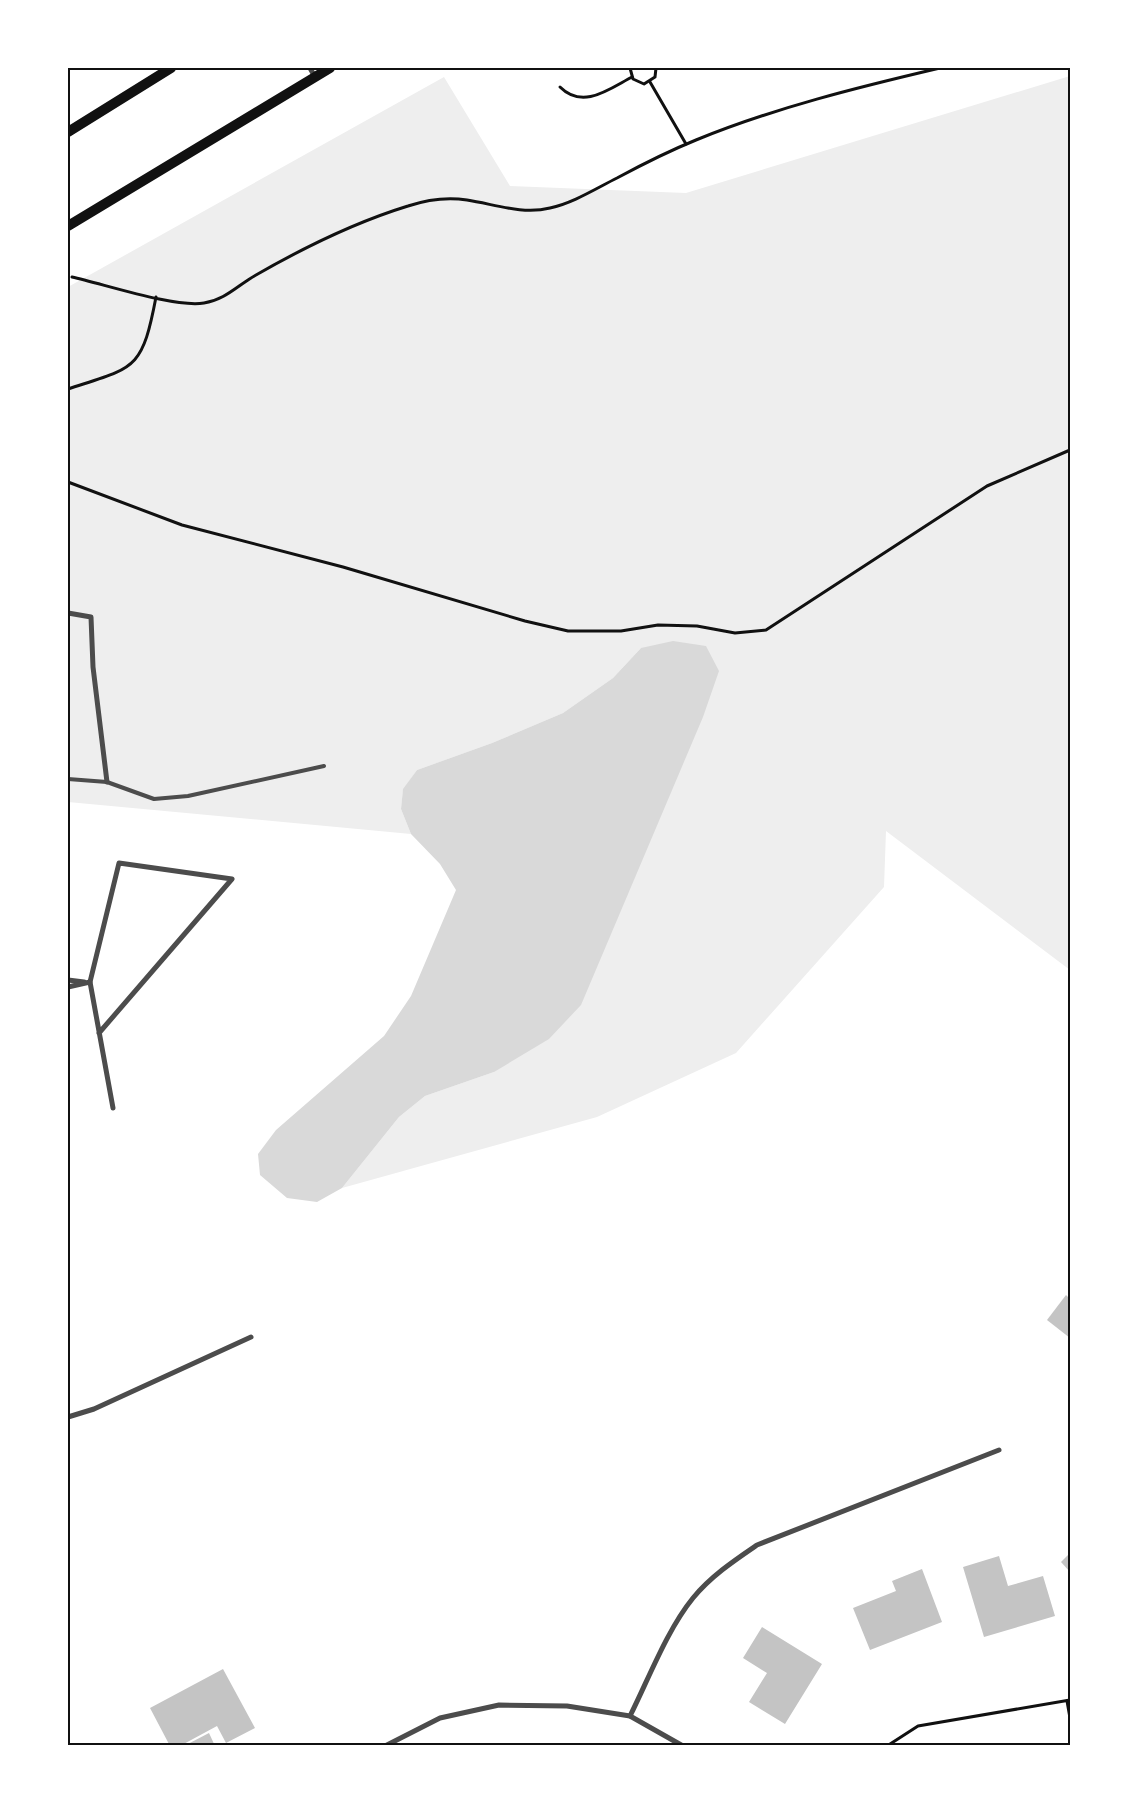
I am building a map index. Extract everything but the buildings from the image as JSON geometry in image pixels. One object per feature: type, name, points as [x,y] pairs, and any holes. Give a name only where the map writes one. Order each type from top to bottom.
[{"type":"main road","points":[[68,132],[171,68]]},
{"type":"main road","points":[[68,226],[312,72],[330,68]]},
{"type":"street","points":[[68,613],[91,617],[93,667],[106,782]]},
{"type":"street","points":[[99,1033],[232,879],[119,863],[90,982],[99,1033],[113,1108]]},
{"type":"street","points":[[68,980],[90,982]]},
{"type":"street","points":[[68,987],[90,982]]},
{"type":"street","points":[[68,1418],[94,1409],[252,1337]]},
{"type":"street","points":[[630,1716],[672,1632],[692,1598],[722,1569],[757,1544],[999,1450]]},
{"type":"street","points":[[385,1746],[440,1718],[498,1705],[567,1706],[630,1716],[683,1746]]},
{"type":"lane","points":[[68,779],[106,782],[154,800],[188,796],[324,766]]},
{"type":"path","points":[[630,68],[632,77],[640,83],[650,82],[655,77],[656,68]]},
{"type":"path","points":[[72,277],[156,297],[203,304],[221,298],[254,276],[369,220],[427,201],[466,200],[510,209],[549,208],[584,195],[686,144],[805,103],[924,69],[940,68]]},
{"type":"path","points":[[560,87],[571,94],[586,99],[602,94],[632,77]]},
{"type":"path","points":[[650,82],[686,144]]},
{"type":"path","points":[[68,389],[122,372],[132,365],[143,350],[150,331],[156,297]]},
{"type":"path","points":[[68,482],[182,525],[343,567],[525,621],[568,631],[590,632],[679,625],[747,633],[766,630],[987,486],[1070,450]]},
{"type":"path","points":[[887,1746],[918,1726],[1069,1701],[1070,1718]]},
{"type":"shaded area","points":[[1070,76],[1070,970],[886,831],[884,887],[736,1053],[597,1117],[342,1188],[399,1117],[425,1096],[494,1072],[641,648],[613,678],[563,713],[492,743],[417,770],[403,790],[401,809],[411,834],[68,802],[68,287],[444,77],[510,186],[686,193]]},
{"type":"shaded area","points":[[673,641],[706,646],[719,671],[703,717],[581,1005],[549,1039],[494,1072],[425,1096],[399,1117],[342,1188],[317,1202],[287,1198],[260,1175],[258,1154],[276,1130],[384,1036],[411,996],[456,890],[440,864],[411,834],[401,809],[403,789],[417,770],[492,743],[563,713],[613,678],[641,648]]}]
